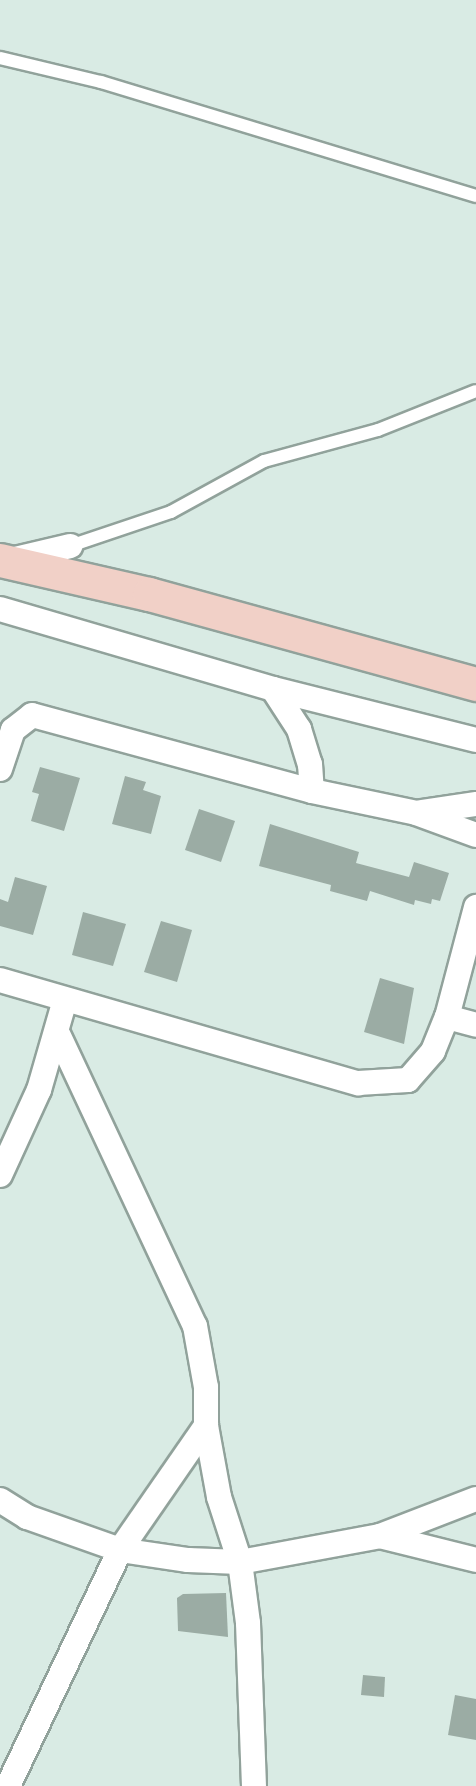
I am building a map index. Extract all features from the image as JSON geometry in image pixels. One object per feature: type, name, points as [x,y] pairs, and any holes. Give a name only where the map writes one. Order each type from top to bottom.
[{"type":"street","points":[[2,561],[70,546]]},
{"type":"street","points":[[2,561],[149,594],[476,684]]},
{"type":"street","points":[[0,609],[273,689],[476,740]]},
{"type":"street","points":[[273,689],[299,729],[310,764],[312,791]]},
{"type":"street","points":[[0,769],[13,730],[32,716],[312,791],[416,813],[476,835]]},
{"type":"street","points":[[416,813],[476,804]]},
{"type":"street","points":[[0,980],[358,1083],[408,1080],[433,1051],[447,1017],[476,907]]},
{"type":"street","points":[[0,1175],[59,1036],[65,1000]]},
{"type":"street","points":[[447,1017],[476,1025]]},
{"type":"street","points":[[59,1036],[195,1326],[206,1387],[206,1426],[219,1497],[240,1562],[248,1623],[254,1786]]},
{"type":"street","points":[[8,1786],[120,1550],[206,1426]]},
{"type":"street","points":[[0,1500],[27,1517],[120,1550],[240,1562],[380,1536],[476,1499]]},
{"type":"street","points":[[380,1536],[476,1560]]},
{"type":"lane","points":[[0,58],[101,82],[476,196]]},
{"type":"lane","points":[[70,546],[119,533],[171,512],[264,461],[378,430],[476,392]]},
{"type":"building","points":[[40,767],[80,778],[64,831],[31,821],[39,794],[32,792]]},
{"type":"building","points":[[125,776],[146,782],[143,790],[161,796],[151,834],[112,824]]},
{"type":"building","points":[[199,809],[235,821],[221,862],[185,850]]},
{"type":"building","points":[[270,824],[359,852],[356,863],[409,877],[414,862],[449,873],[440,901],[432,899],[431,904],[415,900],[414,905],[370,891],[367,901],[330,891],[331,885],[259,866]]},
{"type":"building","points":[[15,877],[47,886],[33,935],[0,926],[0,899],[8,902]]},
{"type":"building","points":[[83,912],[126,924],[113,966],[72,955]]},
{"type":"building","points":[[161,921],[192,930],[177,982],[144,972]]},
{"type":"building","points":[[380,978],[414,988],[404,1044],[364,1032]]},
{"type":"building","points":[[226,1593],[228,1637],[178,1631],[177,1598],[183,1594]]},
{"type":"building","points":[[363,1675],[385,1677],[384,1697],[361,1695]]},
{"type":"building","points":[[455,1695],[476,1699],[476,1740],[448,1735]]}]
